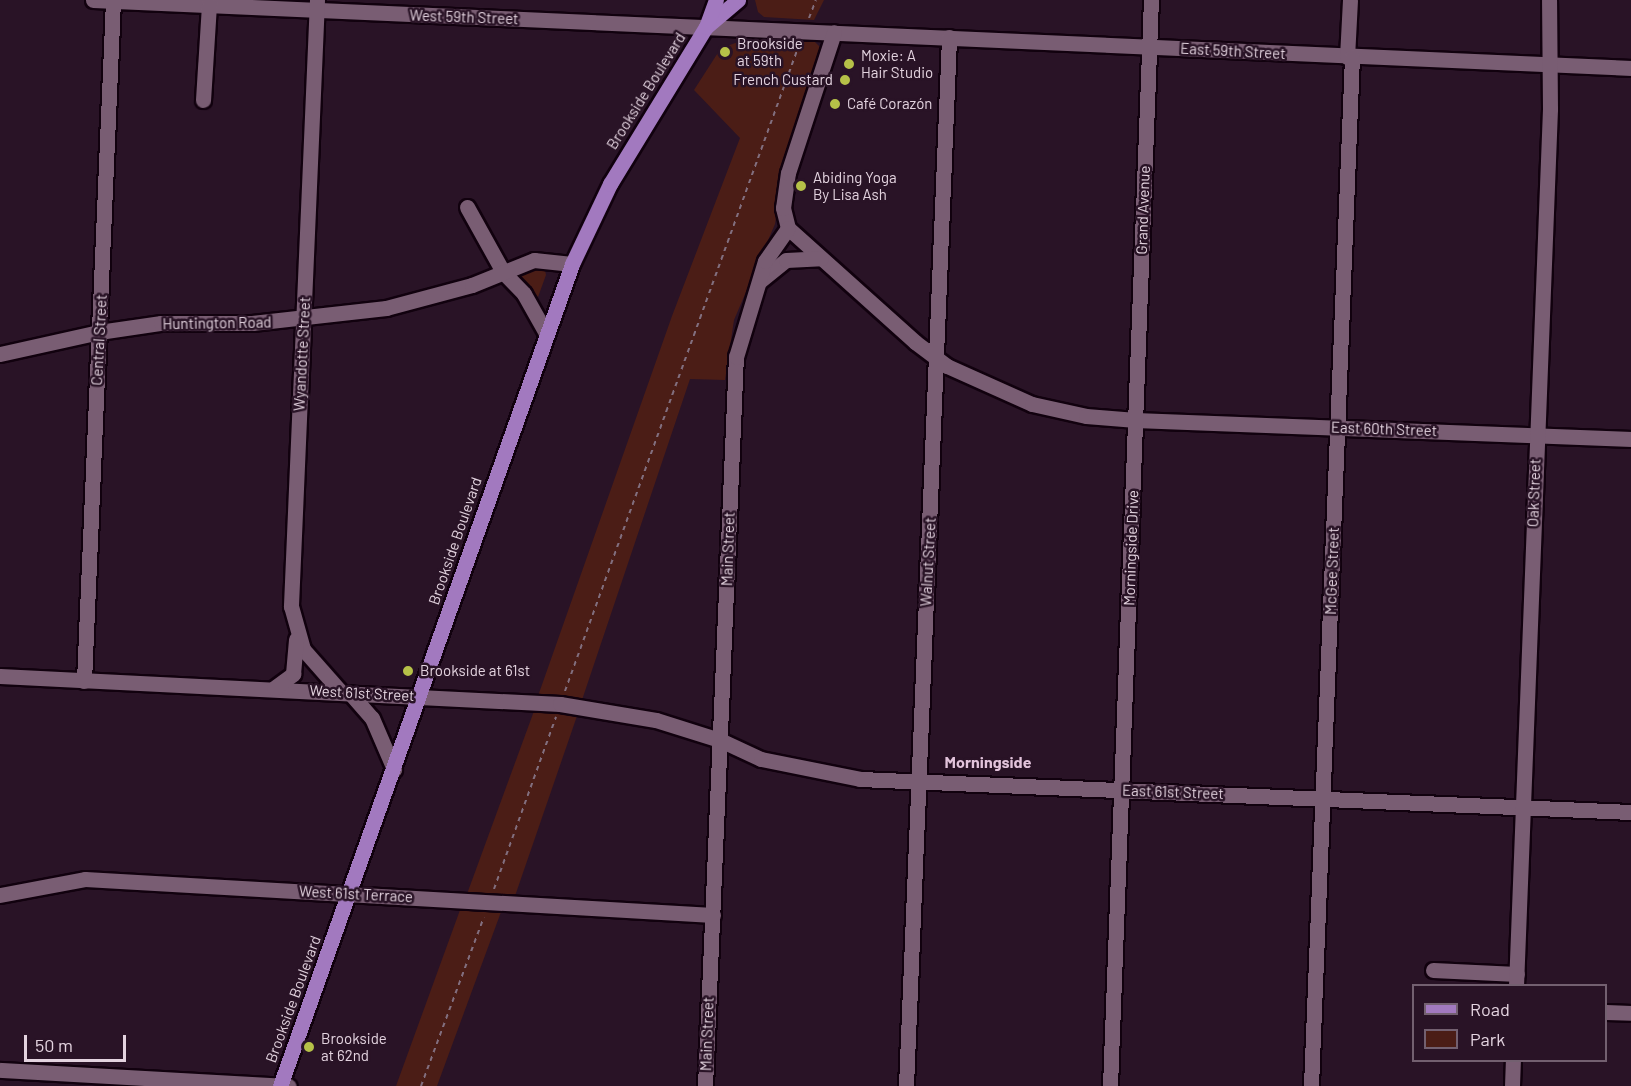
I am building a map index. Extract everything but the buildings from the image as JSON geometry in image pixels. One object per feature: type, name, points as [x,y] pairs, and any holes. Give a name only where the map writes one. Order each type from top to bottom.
[{"type":"main road","name":"Brookside Boulevard","points":[[280,1086],[572,264],[610,184],[706,27],[716,0]]},
{"type":"main road","name":"Brookside Boulevard","points":[[706,27],[738,0]]},
{"type":"street","name":"West 59th Street","points":[[93,0],[209,5],[317,5],[834,32]]},
{"type":"street","name":"Central Street","points":[[84,681],[113,0]]},
{"type":"street","name":"Grand Avenue","points":[[1136,420],[1151,0]]},
{"type":"street","name":"McGee Street","points":[[1311,1086],[1338,427],[1350,0]]},
{"type":"street","name":"Oak Street","points":[[1517,980],[1550,109],[1547,64],[1549,0]]},
{"type":"street","points":[[203,100],[209,5]]},
{"type":"street","name":"Wyandotte Street","points":[[317,5],[291,606],[295,633],[307,655],[372,718],[394,770]]},
{"type":"street","name":"East 59th Street","points":[[834,32],[1631,68]]},
{"type":"street","points":[[834,32],[788,173],[783,208],[788,228],[915,342],[978,383],[1032,404],[1086,416],[1136,420]]},
{"type":"street","name":"Walnut Street","points":[[906,1086],[949,37]]},
{"type":"street","points":[[467,207],[503,272],[524,294],[546,333]]},
{"type":"street","name":"Main Street","points":[[705,1086],[736,357],[745,318],[771,248],[788,228]]},
{"type":"street","points":[[760,281],[786,260],[821,258]]},
{"type":"street","name":"Huntington Road","points":[[0,354],[99,332],[161,323],[304,320],[386,308],[472,285],[534,260],[572,264]]},
{"type":"street","name":"East 60th Street","points":[[1136,420],[1631,439]]},
{"type":"street","name":"Morningside Drive","points":[[1110,1086],[1136,420]]},
{"type":"street","points":[[273,688],[293,674],[297,656],[295,633]]},
{"type":"street","name":"West 61st Street","points":[[0,676],[560,704],[656,720],[720,740]]},
{"type":"street","name":"East 61st Street","points":[[720,740],[761,759],[806,770],[917,782],[1323,797],[1631,812]]},
{"type":"street","name":"West 61st Terrace","points":[[0,895],[85,879],[712,915]]},
{"type":"street","points":[[1433,971],[1517,980]]},
{"type":"street","points":[[1607,1012],[1631,1013]]},
{"type":"street","points":[[1512,1086],[1513,1062]]},
{"type":"street","points":[[0,1070],[289,1086]]},
{"type":"path","points":[[421,1086],[816,0]]},
{"type":"green space","points":[[755,0],[824,0],[814,20],[764,17],[758,12]]},
{"type":"green space","points":[[744,40],[815,42],[823,50],[783,165],[775,224],[734,320],[725,380],[690,379],[582,700],[538,696],[672,316],[740,138],[694,90],[721,48]]},
{"type":"green space","points":[[534,267],[545,270],[546,275],[538,297],[517,278]]},
{"type":"green space","points":[[534,711],[577,716],[515,896],[467,894]]},
{"type":"green space","points":[[460,910],[501,912],[437,1086],[396,1086]]},
{"type":"place","name":"Brookside at 59th","points":[[725,52]]},
{"type":"place","name":"Moxie: A Hair Studio","points":[[849,64]]},
{"type":"place","name":"French Custard","points":[[845,80]]},
{"type":"place","name":"Café Corazón","points":[[835,104]]},
{"type":"place","name":"Abiding Yoga By Lisa Ash","points":[[801,186]]},
{"type":"place","name":"Brookside at 61st","points":[[408,671]]},
{"type":"place","name":"Brookside at 62nd","points":[[309,1047]]},
{"type":"district","name":"Morningside","points":[[988,762]]}]
